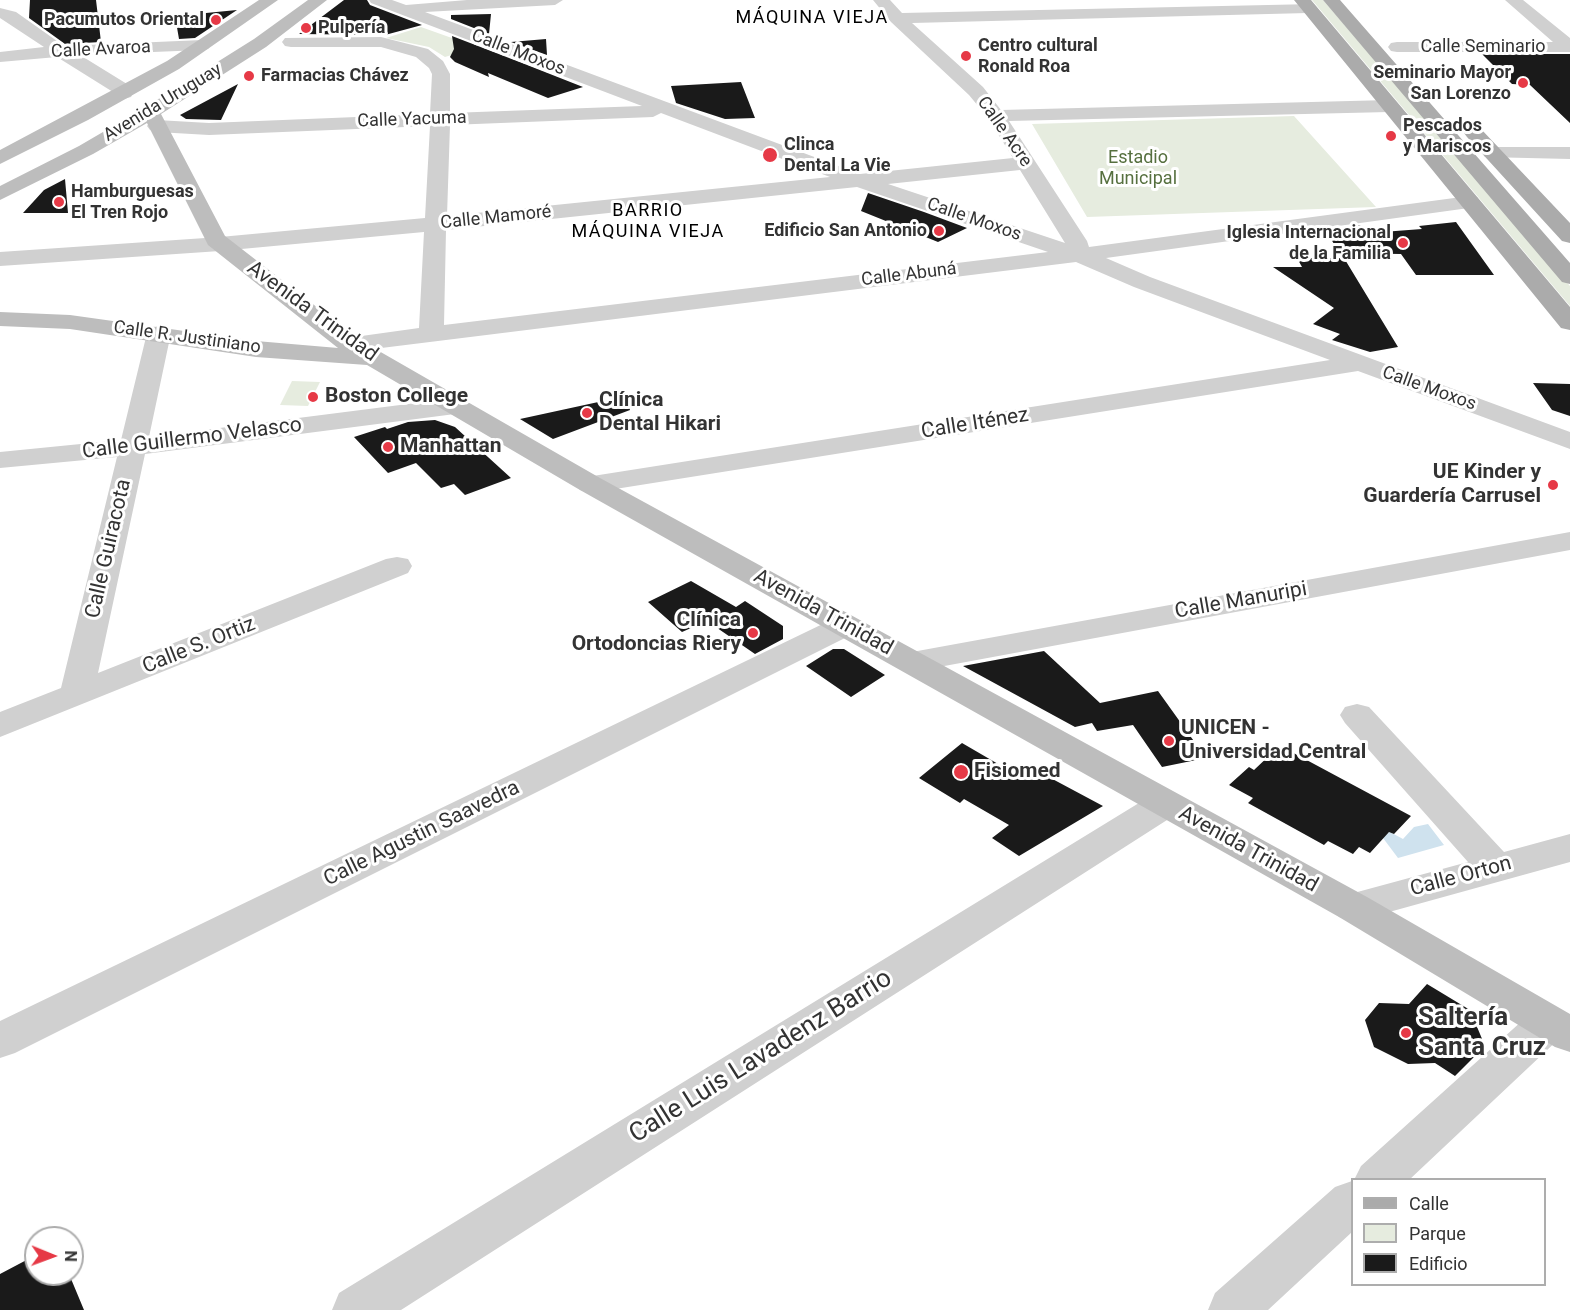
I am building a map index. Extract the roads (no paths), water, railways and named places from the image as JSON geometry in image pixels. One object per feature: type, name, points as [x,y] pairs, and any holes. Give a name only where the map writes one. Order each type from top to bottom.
[{"type":"main road","name":"Avenida Uruguay","points":[[0,158],[124,93],[270,0]]},
{"type":"main road","name":"Avenida Uruguay","points":[[0,194],[86,150],[154,119],[319,0]]},
{"type":"main road","points":[[1330,0],[1570,277]]},
{"type":"main road","points":[[1305,4],[1570,323]]},
{"type":"main road","points":[[1383,31],[1413,64]]},
{"type":"main road","points":[[1460,117],[1570,236]]},
{"type":"main road","name":"Avenida Trinidad","points":[[154,119],[212,235],[220,244],[361,351],[590,484],[1164,804],[1353,906],[1559,1029]]},
{"type":"main road","points":[[256,349],[279,348],[302,341],[315,326],[311,315]]},
{"type":"main road","name":"Calle R. Justiniano","points":[[0,319],[70,322],[159,333],[256,349],[361,351]]},
{"type":"street","name":"Calle Moxos","points":[[377,0],[860,181],[1079,255],[1142,282],[1570,441]]},
{"type":"street","points":[[401,9],[555,0]]},
{"type":"street","name":"Calle Acre","points":[[881,0],[897,18],[976,91],[996,116],[1076,241],[1079,255]]},
{"type":"street","points":[[1513,0],[1570,47]]},
{"type":"street","points":[[897,18],[1305,4]]},
{"type":"street","points":[[0,14],[10,16],[60,51],[120,88],[124,93]]},
{"type":"street","points":[[291,42],[381,42],[432,58],[441,74],[431,333]]},
{"type":"street","name":"Calle Avaroa","points":[[0,57],[60,51],[202,45]]},
{"type":"street","name":"Calle Seminario","points":[[1397,47],[1570,47]]},
{"type":"street","points":[[996,116],[1389,106]]},
{"type":"street","name":"Calle Yacuma","points":[[154,119],[209,129],[667,110]]},
{"type":"street","points":[[1492,153],[1570,153]]},
{"type":"street","name":"Calle Mamoré","points":[[0,259],[220,244],[436,224],[1026,163]]},
{"type":"street","name":"Calle Abuná","points":[[361,351],[431,333],[1079,255],[1469,202]]},
{"type":"street","name":"Calle Guiracota","points":[[76,695],[159,333]]},
{"type":"street","name":"Calle Iténez","points":[[590,484],[1359,363]]},
{"type":"street","name":"Calle Guillermo Velasco","points":[[0,460],[132,447],[455,406]]},
{"type":"street","name":"Calle Manuripi","points":[[912,662],[1570,541]]},
{"type":"street","name":"Calle S. Ortiz","points":[[0,725],[397,566]]},
{"type":"street","name":"Calle Agustin Saavedra","points":[[0,1041],[844,626]]},
{"type":"street","points":[[1357,715],[1496,868]]},
{"type":"street","name":"Calle Luis Lavadenz Barrio","points":[[357,1310],[1164,804]]},
{"type":"street","name":"Calle Orton","points":[[1353,906],[1570,848]]},
{"type":"street","points":[[1378,1178],[1559,1029]]},
{"type":"street","points":[[1233,1310],[1351,1204]]},
{"type":"water","points":[[1428,824],[1444,845],[1398,858],[1380,834],[1390,832],[1403,839],[1414,827]]},
{"type":"place","name":"Pacumutos Oriental","points":[[216,20]]},
{"type":"place","name":"Pulpería","points":[[306,28]]},
{"type":"place","name":"Centro cultural Ronald Roa","points":[[966,56]]},
{"type":"place","name":"Farmacias Chávez","points":[[249,76]]},
{"type":"place","name":"Seminario Mayor San Lorenzo","points":[[1523,83]]},
{"type":"place","name":"Pescados y Mariscos","points":[[1391,136]]},
{"type":"place","name":"Clinca Dental La Vie","points":[[770,155]]},
{"type":"place","name":"Hamburguesas El Tren Rojo","points":[[59,202]]},
{"type":"place","name":"Edificio San Antonio","points":[[939,231]]},
{"type":"place","name":"Iglesia Internacional de la Familia","points":[[1403,243]]},
{"type":"place","name":"Boston College","points":[[313,397]]},
{"type":"place","name":"Clínica Dental Hikari","points":[[587,413]]},
{"type":"place","name":"Manhattan","points":[[388,447]]},
{"type":"place","name":"UE Kinder y Guardería Carrusel","points":[[1553,485]]},
{"type":"place","name":"Clínica Ortodoncias Riery","points":[[753,633]]},
{"type":"place","name":"UNICEN - Universidad Central","points":[[1169,741]]},
{"type":"place","name":"Fisiomed","points":[[961,772]]},
{"type":"place","name":"Saltería Santa Cruz","points":[[1406,1033]]},
{"type":"district","name":"MÁQUINA VIEJA","points":[[812,18]]},
{"type":"district","name":"BARRIO MÁQUINA VIEJA","points":[[648,221]]},
{"type":"park label","name":"Estadio Municipal","points":[[1138,168]]}]
